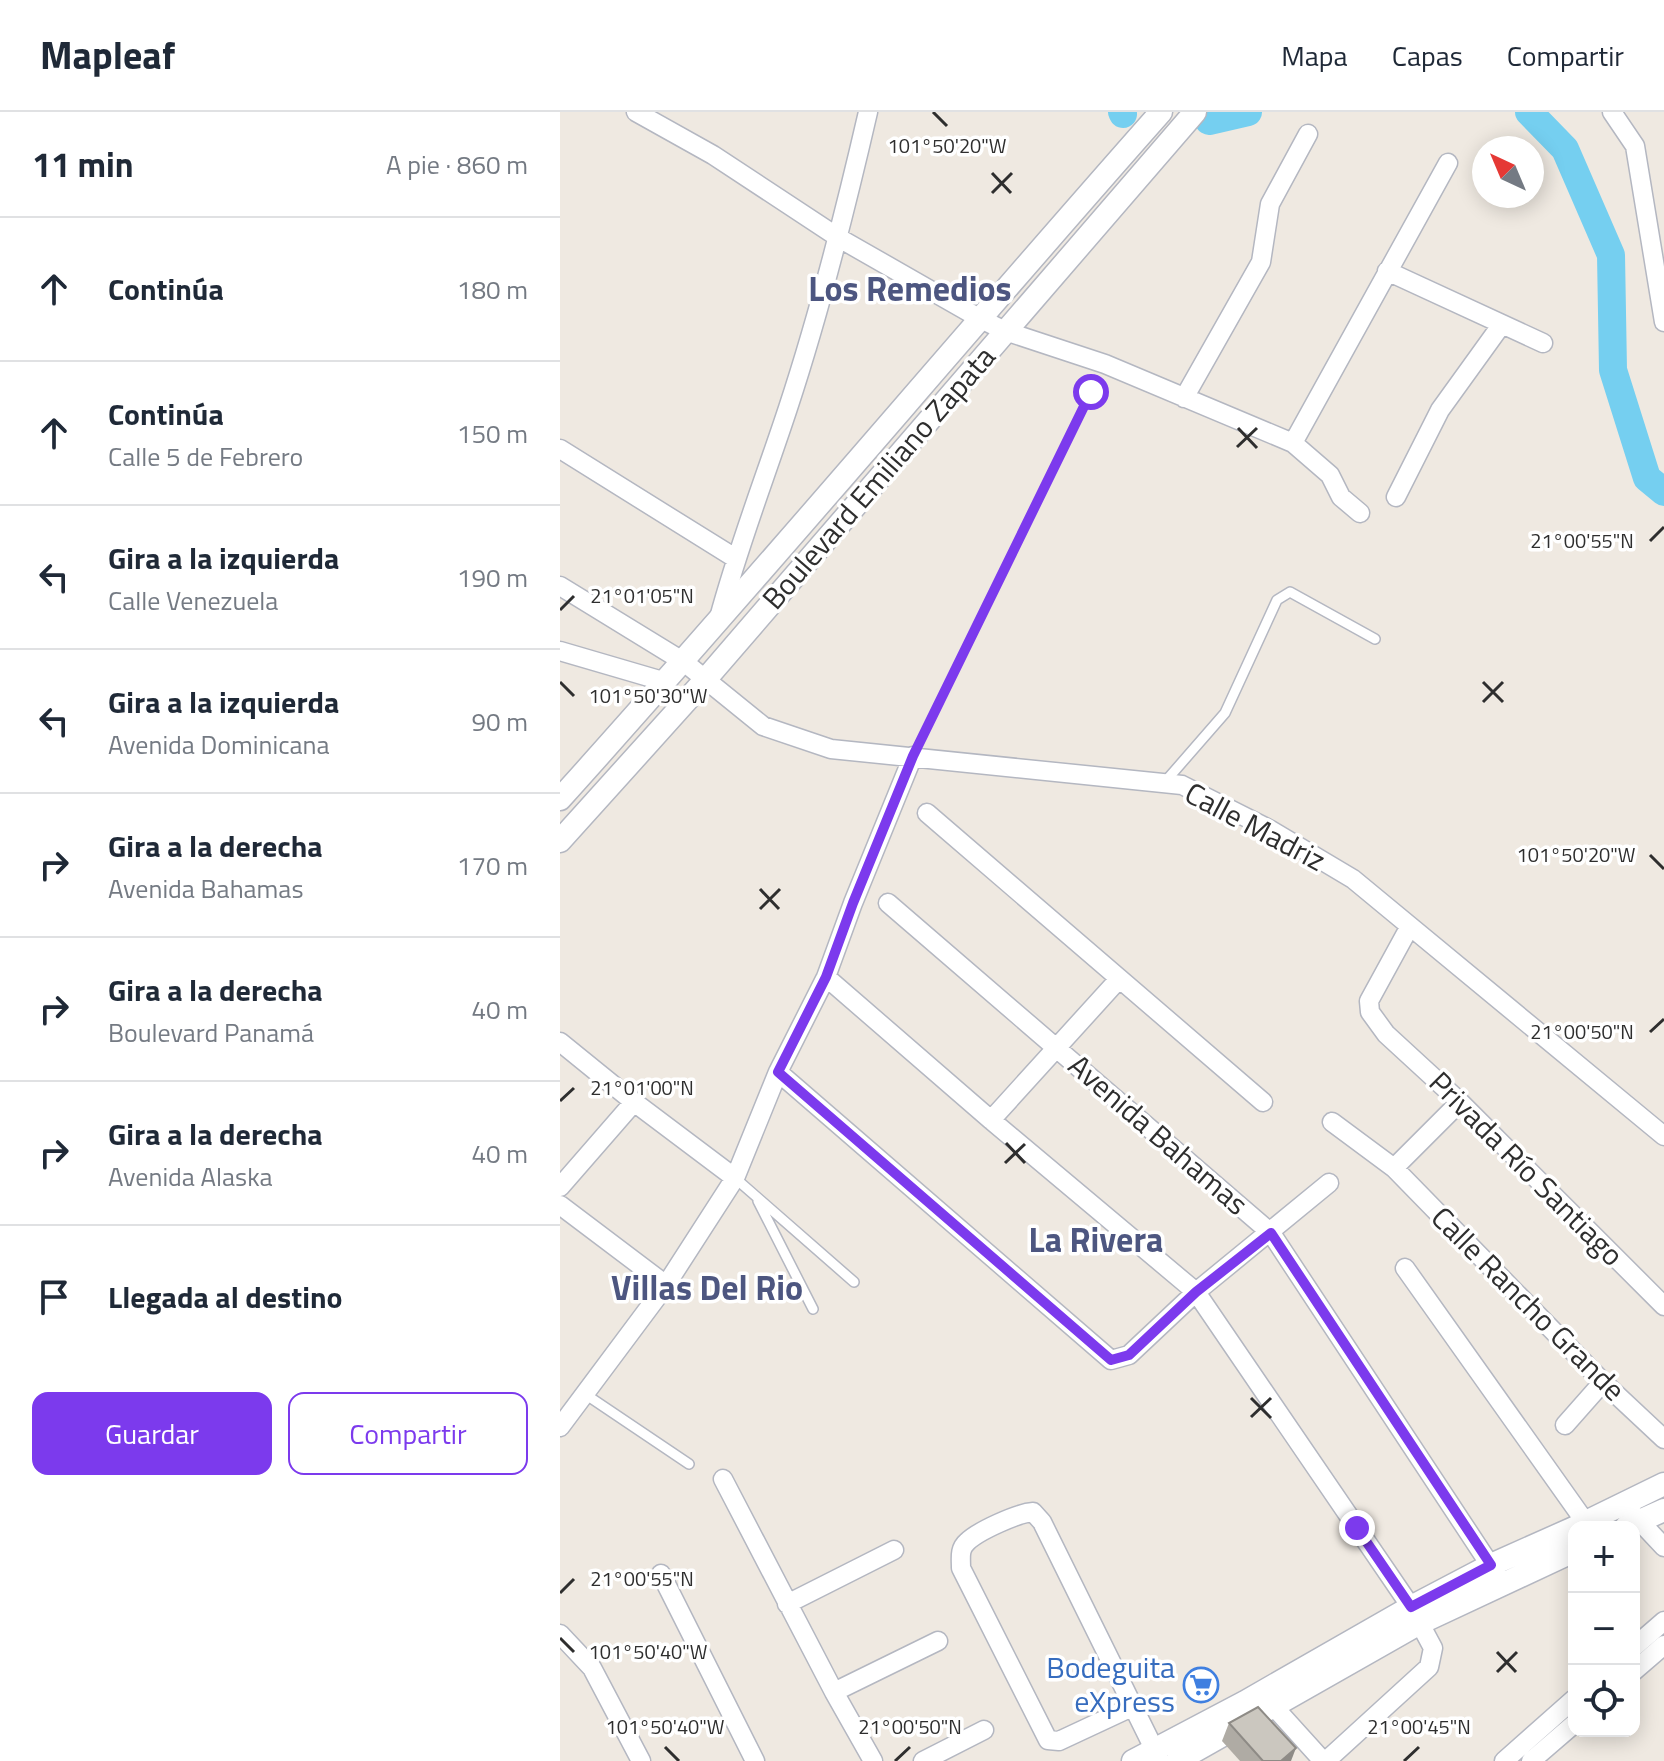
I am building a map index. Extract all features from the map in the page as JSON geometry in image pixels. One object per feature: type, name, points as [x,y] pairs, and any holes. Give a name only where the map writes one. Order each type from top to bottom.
[{"type":"street","points":[[636,112],[713,155],[839,238],[979,318],[1005,331],[1105,364],[1293,443],[1330,475],[1341,497],[1360,513]]},
{"type":"street","name":"Boulevard Emiliano Zapata","points":[[719,621],[735,558],[789,407],[839,238],[868,112]]},
{"type":"street","name":"Boulevard Emiliano Zapata","points":[[560,799],[684,662],[979,318],[1161,112]]},
{"type":"street","name":"Boulevard Emiliano Zapata","points":[[560,841],[705,680],[1195,112]]},
{"type":"street","points":[[1612,112],[1635,146],[1664,322]]},
{"type":"street","points":[[1184,398],[1261,262],[1270,204],[1308,134]]},
{"type":"street","points":[[1293,443],[1448,163]]},
{"type":"street","points":[[1387,271],[1543,343]]},
{"type":"street","points":[[1396,497],[1440,410],[1502,324]]},
{"type":"street","points":[[560,449],[735,558]]},
{"type":"street","name":"Calle Madriz","points":[[560,586],[684,662],[763,726],[831,749],[1182,785],[1269,829],[1353,879],[1664,1136]]},
{"type":"street","points":[[560,651],[666,682]]},
{"type":"street","points":[[560,1427],[666,1285],[735,1178],[778,1072],[826,977],[913,756]]},
{"type":"street","points":[[927,813],[1263,1102]]},
{"type":"street","name":"Avenida Bahamas","points":[[888,903],[1271,1233],[1497,1575]]},
{"type":"street","name":"Privada Río Santiago","points":[[1410,926],[1369,1001],[1370,1012],[1386,1034],[1460,1102],[1664,1306]]},
{"type":"street","points":[[826,977],[1196,1292],[1416,1615],[1433,1648],[1429,1667],[1324,1761],[1259,1710]]},
{"type":"street","points":[[991,1120],[1119,979]]},
{"type":"street","points":[[560,1042],[735,1178]]},
{"type":"street","points":[[778,1072],[1111,1360],[1129,1355],[1196,1292],[1329,1183]]},
{"type":"street","points":[[560,1187],[634,1102]]},
{"type":"street","points":[[1394,1168],[1460,1102]]},
{"type":"street","name":"Calle Rancho Grande","points":[[1332,1122],[1394,1168],[1603,1382],[1664,1439]]},
{"type":"street","points":[[560,1205],[666,1285]]},
{"type":"street","points":[[1405,1268],[1576,1521]]},
{"type":"street","points":[[1565,1425],[1603,1382]]},
{"type":"street","points":[[723,1479],[873,1761]]},
{"type":"street","points":[[1607,1521],[1629,1517],[1661,1497]]},
{"type":"street","points":[[1134,1706],[1059,1741],[1048,1740],[961,1568],[960,1553],[966,1543],[1019,1513],[1033,1512],[1042,1522],[1134,1706],[1157,1756]]},
{"type":"street","points":[[1629,1517],[1664,1547]]},
{"type":"street","points":[[1177,1761],[1416,1615],[1497,1575],[1568,1533]]},
{"type":"street","points":[[787,1604],[894,1550]]},
{"type":"street","points":[[1497,1575],[1568,1553]]},
{"type":"street","points":[[661,1574],[755,1761]]},
{"type":"street","points":[[1640,1642],[1664,1621]]},
{"type":"street","points":[[560,1634],[592,1668],[641,1761]]},
{"type":"street","points":[[834,1692],[938,1641]]},
{"type":"street","points":[[1640,1666],[1664,1645]]},
{"type":"street","points":[[1504,1761],[1568,1704]]},
{"type":"street","points":[[1133,1761],[1157,1756],[1259,1710]]},
{"type":"street","points":[[1531,1761],[1568,1729]]},
{"type":"street","points":[[923,1761],[984,1730]]},
{"type":"lane","points":[[1164,783],[1225,713],[1277,600],[1290,592],[1375,639]]},
{"type":"lane","points":[[735,1178],[854,1282]]},
{"type":"lane","points":[[755,1195],[813,1309]]},
{"type":"lane","points":[[585,1394],[689,1464]]},
{"type":"path","points":[[913,756],[1105,364]]},
{"type":"building","points":[[1258,1707],[1296,1748],[1281,1761],[1263,1761],[1229,1723]]},
{"type":"waterway","points":[[1209,121],[1248,112]]},
{"type":"waterway","points":[[1529,112],[1565,149],[1611,255],[1613,370],[1647,478],[1664,492]]},
{"type":"place","name":"Bodeguita eXpress","points":[[1201,1685]]},
{"type":"district","name":"Los Remedios","points":[[910,289]]},
{"type":"district","name":"La Rivera","points":[[1096,1240]]},
{"type":"district","name":"Villas Del Rio","points":[[707,1288]]},
{"type":"route","points":[[1091,392],[913,756],[826,977],[778,1072],[1111,1360],[1129,1355],[1196,1292],[1271,1233],[1491,1565],[1411,1607],[1357,1528]]}]
